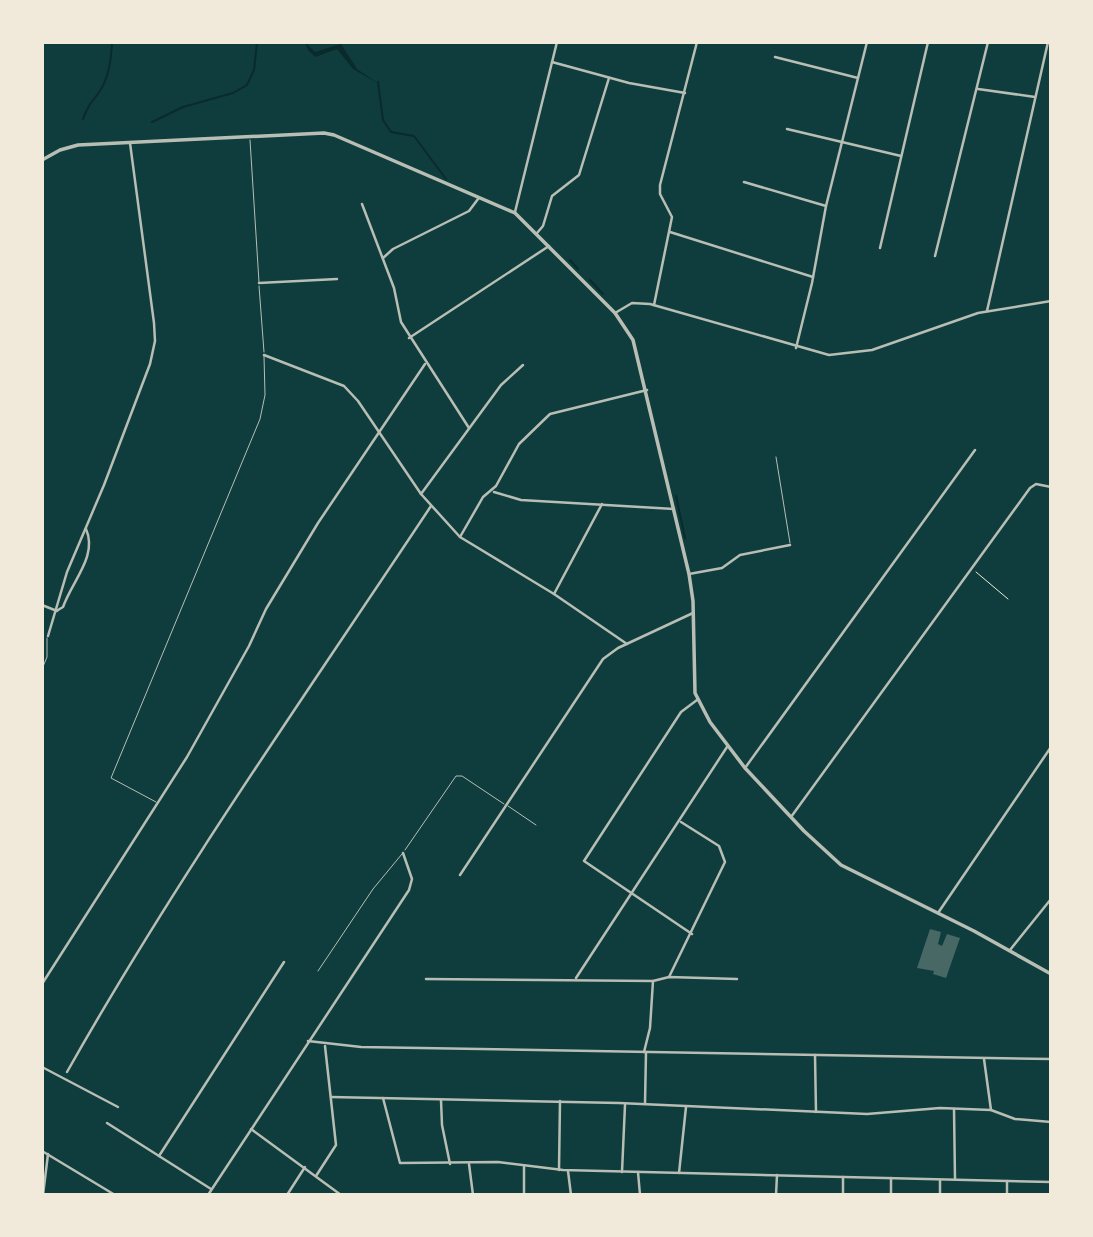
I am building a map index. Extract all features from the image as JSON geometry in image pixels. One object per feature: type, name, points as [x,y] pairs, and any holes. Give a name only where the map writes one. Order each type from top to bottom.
[{"type":"street","points":[[514,213],[557,42]]},
{"type":"street","points":[[654,305],[670,232],[671,213],[660,194],[660,185],[686,93],[697,42]]},
{"type":"street","points":[[796,348],[826,206],[867,42]]},
{"type":"street","points":[[880,248],[928,42]]},
{"type":"street","points":[[935,256],[954,169],[978,89],[988,42]]},
{"type":"street","points":[[988,311],[1048,42]]},
{"type":"street","points":[[775,57],[859,79]]},
{"type":"street","points":[[552,62],[609,78],[686,93]]},
{"type":"street","points":[[537,233],[543,226],[552,196],[579,176],[609,78]]},
{"type":"street","points":[[978,89],[1035,97]]},
{"type":"street","points":[[787,129],[901,156]]},
{"type":"street","points":[[42,160],[60,150],[78,145],[324,133],[514,213],[615,313],[633,340],[689,574],[697,700],[727,747],[827,853],[857,875],[1010,950],[1051,975]]},
{"type":"street","points":[[48,636],[67,572],[137,400],[155,341],[130,143]]},
{"type":"street","points":[[744,183],[826,206]]},
{"type":"street","points":[[383,258],[393,249],[469,211],[478,199]]},
{"type":"street","points":[[362,204],[394,288],[401,322],[425,364],[470,428]]},
{"type":"street","points":[[670,232],[813,277]]},
{"type":"street","points":[[409,338],[549,246]]},
{"type":"street","points":[[259,283],[337,279]]},
{"type":"street","points":[[615,313],[632,303],[654,305],[796,348],[829,355],[863,352],[988,311],[1051,301]]},
{"type":"street","points":[[264,355],[344,386],[421,494],[460,537],[554,594],[627,644]]},
{"type":"street","points":[[42,984],[216,707],[266,609],[318,523],[425,364]]},
{"type":"street","points":[[421,494],[501,385],[523,365]]},
{"type":"street","points":[[460,537],[483,497],[492,491],[519,443],[550,414],[647,390]]},
{"type":"street","points":[[745,768],[975,450]]},
{"type":"street","points":[[791,817],[1033,485],[1051,487]]},
{"type":"street","points":[[492,491],[521,500],[674,509]]},
{"type":"street","points":[[554,594],[602,504]]},
{"type":"street","points":[[67,1072],[97,1019],[219,826],[431,506]]},
{"type":"street","points":[[42,605],[57,610],[63,607],[72,583],[89,556],[90,539],[86,529]]},
{"type":"street","points":[[689,574],[722,568],[745,554],[790,545]]},
{"type":"street","points":[[460,875],[603,659],[627,644],[693,613]]},
{"type":"street","points":[[692,934],[583,862],[681,712],[697,700]]},
{"type":"street","points":[[576,978],[681,822],[727,747]]},
{"type":"street","points":[[938,913],[1051,747]]},
{"type":"street","points":[[669,977],[724,869],[725,856],[719,846],[681,822]]},
{"type":"street","points":[[208,1195],[409,890],[412,879],[403,853]]},
{"type":"street","points":[[1010,950],[1051,900]]},
{"type":"street","points":[[159,1156],[284,962]]},
{"type":"street","points":[[426,979],[737,979]]},
{"type":"street","points":[[645,1104],[645,1052],[650,1028],[653,981]]},
{"type":"street","points":[[308,1041],[324,1044],[645,1052],[1051,1059]]},
{"type":"street","points":[[316,1176],[336,1145],[324,1044]]},
{"type":"street","points":[[816,1055],[816,1112]]},
{"type":"street","points":[[984,1059],[991,1110]]},
{"type":"street","points":[[42,1067],[118,1107]]},
{"type":"street","points":[[331,1097],[625,1103],[867,1114],[907,1108],[991,1110],[1015,1119],[1051,1122]]},
{"type":"street","points":[[383,1098],[400,1163],[524,1166],[559,1170],[1051,1182]]},
{"type":"street","points":[[441,1100],[442,1125],[450,1164]]},
{"type":"street","points":[[559,1170],[560,1101]]},
{"type":"street","points":[[622,1171],[625,1103]]},
{"type":"street","points":[[679,1173],[686,1106]]},
{"type":"street","points":[[954,1109],[955,1180]]},
{"type":"street","points":[[107,1123],[211,1189]]},
{"type":"street","points":[[251,1129],[341,1195]]},
{"type":"street","points":[[42,1152],[115,1195]]},
{"type":"street","points":[[43,1195],[48,1154]]},
{"type":"street","points":[[469,1164],[473,1195]]},
{"type":"street","points":[[524,1166],[524,1195]]},
{"type":"street","points":[[286,1195],[305,1167]]},
{"type":"street","points":[[568,1170],[572,1195]]},
{"type":"street","points":[[638,1172],[640,1195]]},
{"type":"street","points":[[776,1195],[777,1175]]},
{"type":"street","points":[[843,1177],[843,1195]]},
{"type":"street","points":[[891,1178],[891,1195]]},
{"type":"street","points":[[940,1179],[940,1195]]},
{"type":"street","points":[[1007,1181],[1007,1195]]},
{"type":"street","points":[[104,1195],[105,1188]]},
{"type":"lane","points":[[157,803],[111,778],[260,419],[265,395],[250,137]]},
{"type":"lane","points":[[776,457],[790,545]]},
{"type":"lane","points":[[42,669],[47,657],[45,646],[48,636]]},
{"type":"lane","points":[[318,971],[373,889],[403,853],[456,776],[462,776],[536,825]]},
{"type":"path","points":[[972,569],[1008,599]]},
{"type":"water","points":[[305,42],[315,52],[341,44],[357,69],[379,84],[353,69],[337,49],[315,57]]},
{"type":"building","points":[[930,929],[941,932],[938,944],[942,946],[947,934],[960,938],[946,978],[933,974],[934,971],[917,968]]},
{"type":"waterway","points":[[83,119],[107,76],[112,42]]},
{"type":"waterway","points":[[152,122],[183,107],[233,93],[247,85],[254,70],[257,42]]},
{"type":"waterway","points":[[378,82],[383,120],[391,132],[414,136],[446,179]]},
{"type":"waterway","points":[[570,260],[578,269]]},
{"type":"waterway","points":[[590,280],[603,294]]},
{"type":"waterway","points":[[676,496],[685,538]]}]
